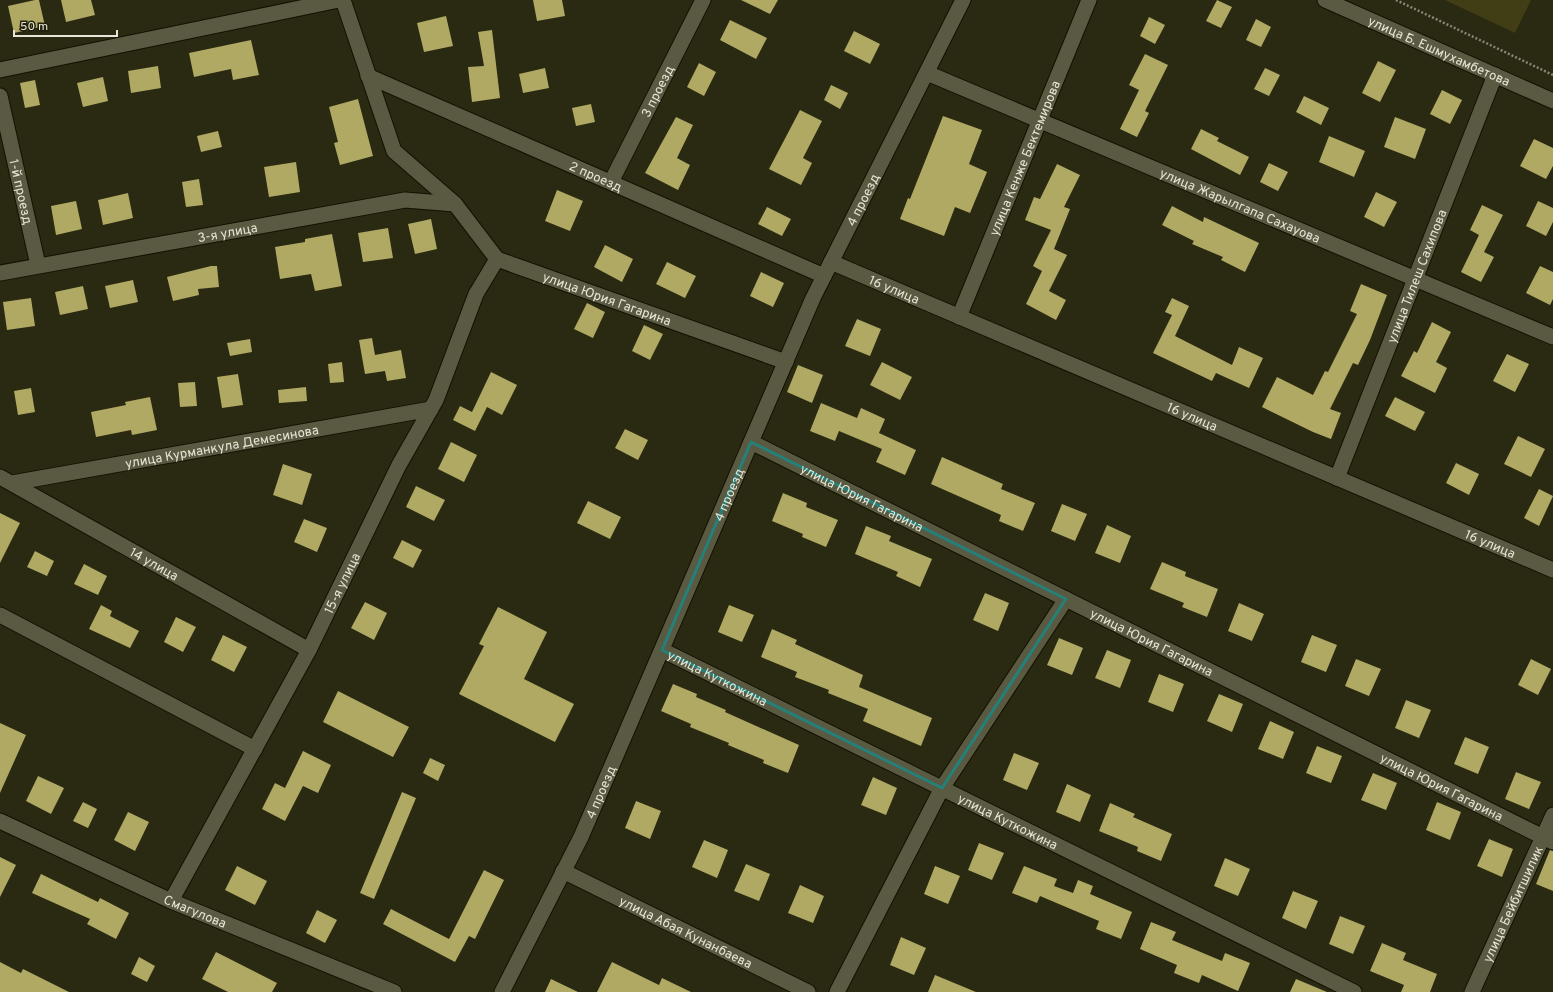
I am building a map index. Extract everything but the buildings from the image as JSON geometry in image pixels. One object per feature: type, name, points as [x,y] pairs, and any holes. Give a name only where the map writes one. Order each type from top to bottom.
[{"type":"street","points":[[0,70],[339,0]]},
{"type":"street","points":[[343,0],[394,151],[455,204],[497,259]]},
{"type":"street","name":"3 проезд","points":[[611,182],[703,0]]},
{"type":"street","name":"4 проезд","points":[[502,992],[581,837],[751,442],[828,269],[963,0]]},
{"type":"street","name":"улица Кенже Бектемирова","points":[[959,317],[1089,0]]},
{"type":"street","name":"улица Б. Ешмухамбетова","points":[[1325,0],[1553,101]]},
{"type":"street","name":"улица Жарылгапа Сахауова","points":[[926,73],[1553,338]]},
{"type":"street","name":"улица Тилеш Сахипова","points":[[1337,478],[1495,75]]},
{"type":"street","name":"2 проезд","points":[[368,76],[611,182],[828,269]]},
{"type":"street","name":"1-й проезд","points":[[0,96],[38,265]]},
{"type":"street","name":"3-я улица","points":[[0,273],[405,200],[455,204]]},
{"type":"street","name":"улица Юрия Гагарина","points":[[497,259],[786,362]]},
{"type":"street","name":"15-я улица","points":[[172,901],[309,650],[399,465],[436,400],[476,294],[497,259]]},
{"type":"street","name":"16 улица","points":[[828,269],[959,317],[1553,570]]},
{"type":"street","name":"улица Курманкула Демесинова","points":[[6,480],[431,409]]},
{"type":"street","name":"улица Юрия Гагарина","points":[[751,442],[1548,839]]},
{"type":"street","name":"14 улица","points":[[6,480],[309,650]]},
{"type":"street","points":[[837,992],[942,788],[1066,599]]},
{"type":"street","points":[[0,615],[255,749]]},
{"type":"street","name":"улица Куткожина","points":[[662,650],[1354,992]]},
{"type":"street","name":"улица Бейбитшилик","points":[[1472,992],[1548,839],[1553,815]]},
{"type":"street","name":"Смагулова","points":[[0,821],[172,901],[394,992]]},
{"type":"street","name":"улица Абая Кунанбаева","points":[[564,872],[808,992]]},
{"type":"path","points":[[1396,0],[1553,75]]},
{"type":"highlighted area","points":[[751,442],[1066,599],[942,788],[662,650]]},
{"type":"shaded area","points":[[1445,0],[1531,0],[1515,33]]}]
